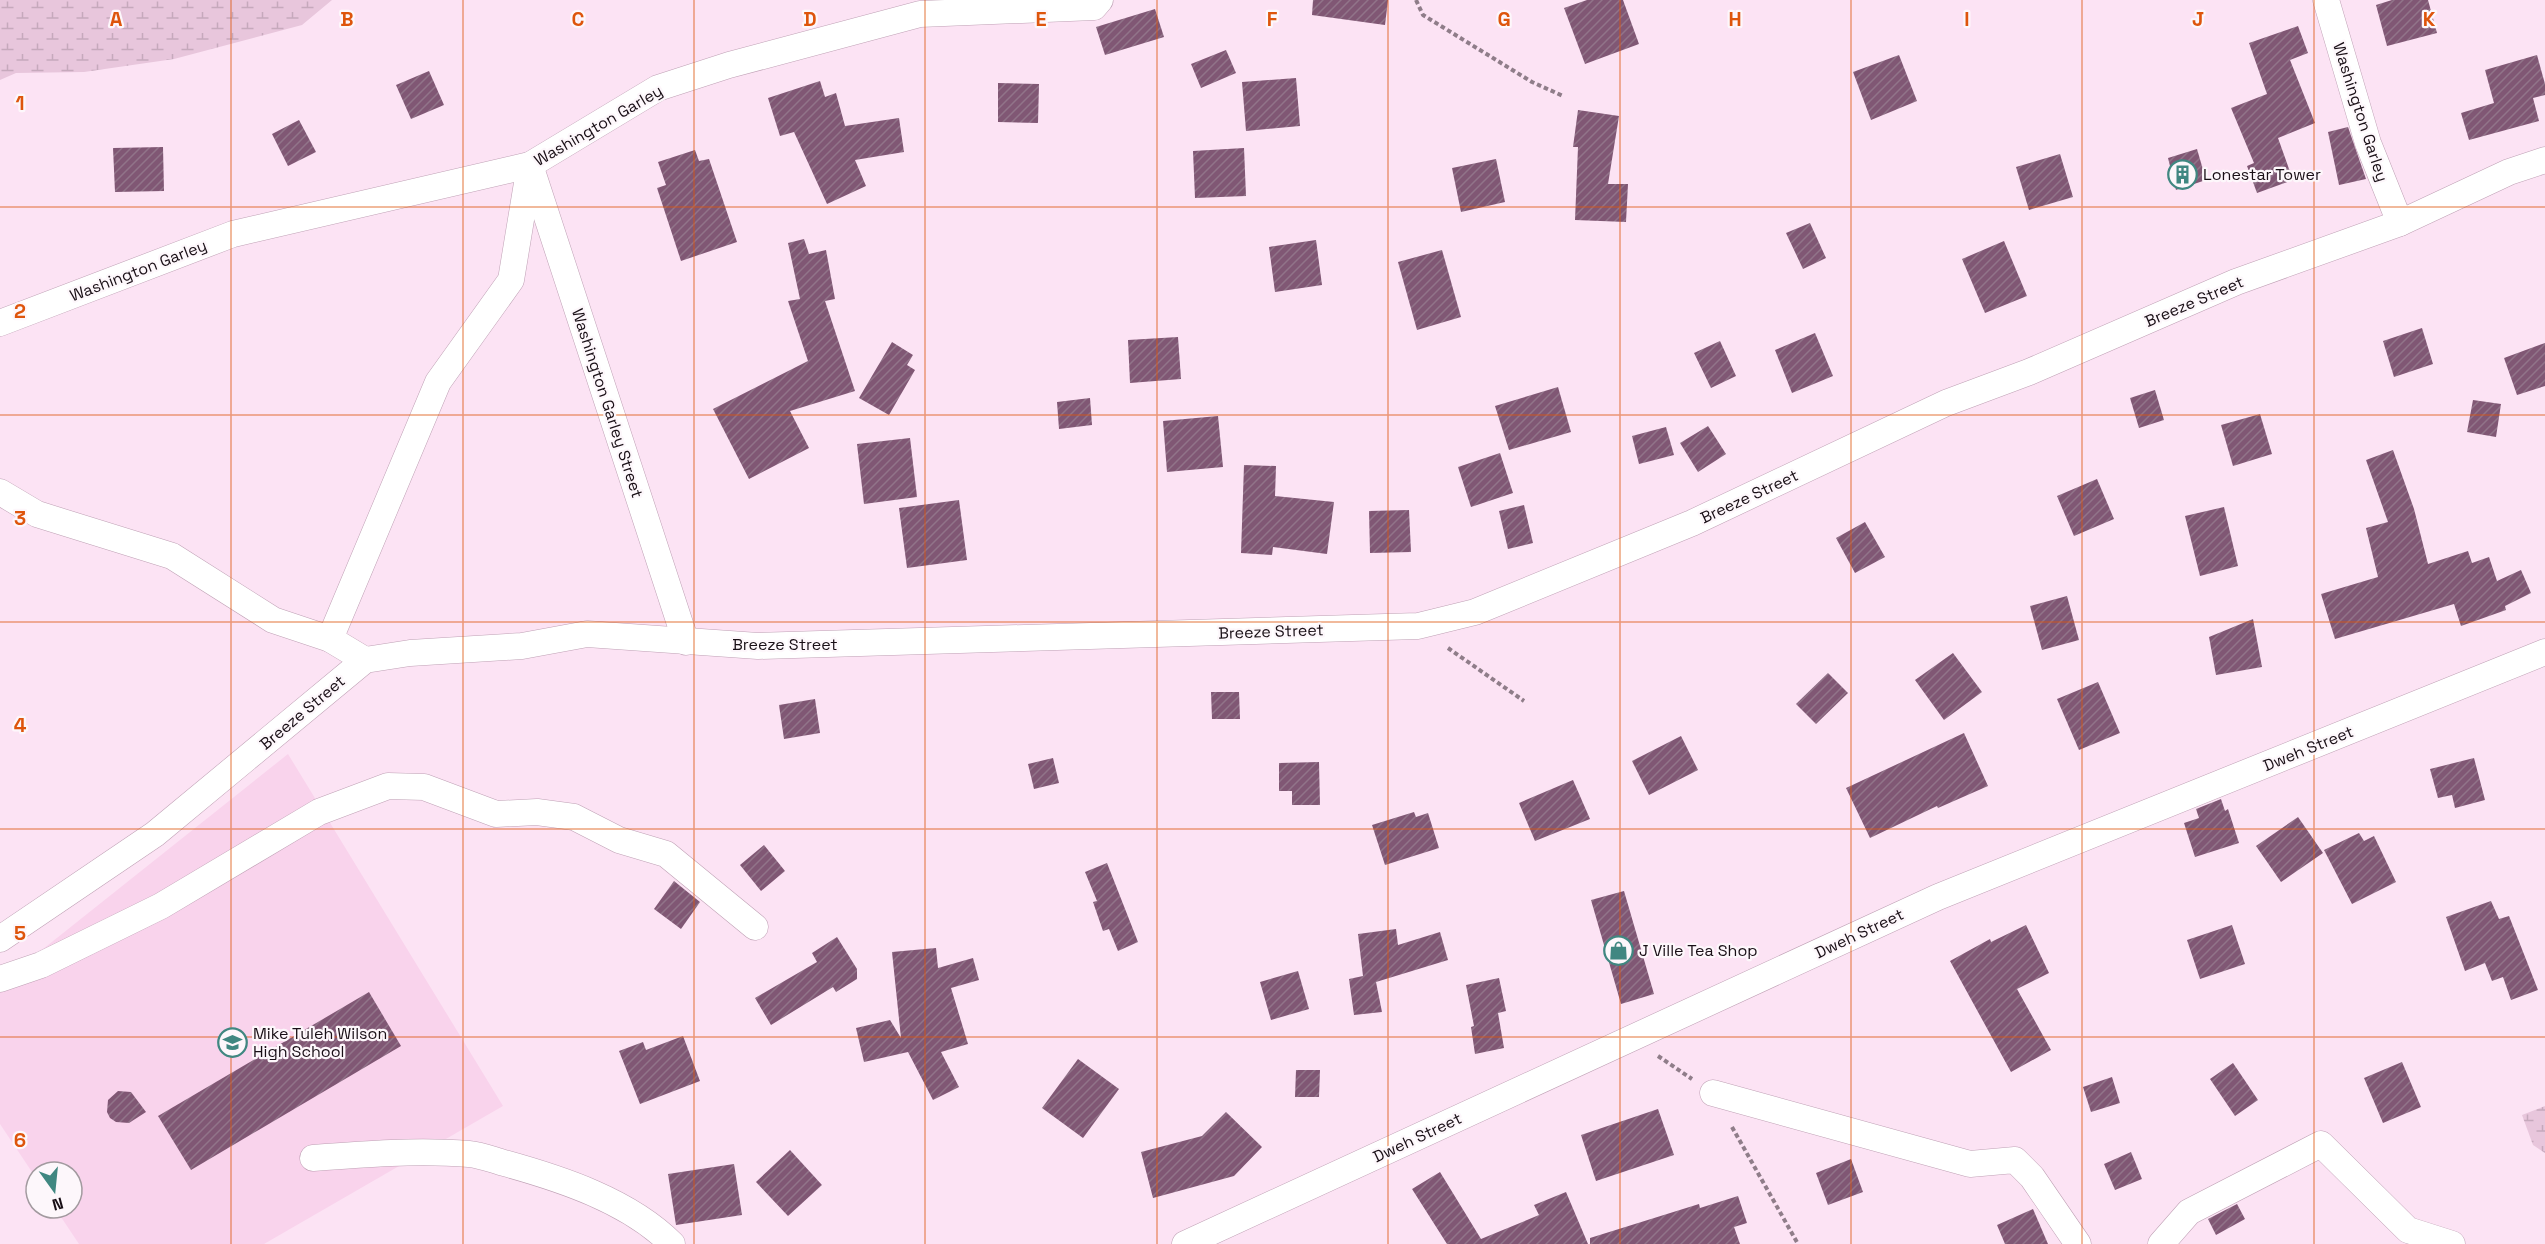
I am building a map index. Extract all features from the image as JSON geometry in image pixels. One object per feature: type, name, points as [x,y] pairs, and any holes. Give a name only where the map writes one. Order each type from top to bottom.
[{"type":"street","name":"Washington Garley","points":[[0,323],[233,234],[530,165],[658,88],[729,65],[920,14],[1094,7],[1100,0]]},
{"type":"street","name":"Washington Garley","points":[[2326,0],[2368,143],[2400,223]]},
{"type":"street","name":"Breeze Street","points":[[0,939],[155,834],[365,660],[410,653],[522,646],[587,634],[758,646],[1418,626],[1475,612],[1692,524],[1946,403],[2029,372],[2236,282],[2400,223],[2509,172],[2545,160]]},
{"type":"street","points":[[330,639],[438,382],[511,279],[530,165]]},
{"type":"street","name":"Washington Garley Street","points":[[530,165],[686,642]]},
{"type":"street","points":[[0,492],[37,514],[172,556],[273,620],[330,639],[365,660]]},
{"type":"street","name":"Dweh Street","points":[[1185,1244],[1938,897],[2545,652]]},
{"type":"street","points":[[0,979],[41,965],[161,906],[319,812],[388,786],[424,788],[496,814],[537,812],[574,817],[619,840],[666,855],[755,927]]},
{"type":"street","points":[[1713,1093],[1970,1164],[2016,1160],[2031,1177],[2078,1244]]},
{"type":"street","points":[[2161,1244],[2189,1212],[2321,1144],[2408,1230],[2452,1244]]},
{"type":"street","points":[[314,1158],[390,1152],[472,1154],[524,1169],[605,1200],[656,1229],[672,1244]]},
{"type":"path","points":[[1416,0],[1423,15],[1532,82],[1563,96]]},
{"type":"path","points":[[1418,626],[1524,701]]},
{"type":"path","points":[[1632,1038],[1713,1093],[1797,1244]]},
{"type":"shaded area","name":"Mike Tuleh Wilson High School","points":[[288,754],[503,1106],[264,1244],[79,1244],[63,1220],[84,1220],[84,1160],[24,1160],[0,1124],[0,978],[33,957]]},
{"type":"green space","points":[[0,0],[332,0],[302,25],[174,59],[84,72],[16,73],[0,80]]},
{"type":"green space","points":[[2545,1106],[2545,1153],[2533,1145],[2522,1115]]},
{"type":"building","points":[[1313,0],[1388,0],[1385,25],[1312,15]]},
{"type":"building","points":[[1587,0],[1623,0],[1639,44],[1585,64],[1564,8]]},
{"type":"building","points":[[2392,0],[2428,0],[2437,33],[2387,46],[2376,5]]},
{"type":"building","points":[[1155,9],[1164,37],[1105,55],[1096,27]]},
{"type":"building","points":[[2298,26],[2308,53],[2290,60],[2315,123],[2278,138],[2293,180],[2257,193],[2247,166],[2254,163],[2231,108],[2267,94],[2249,43]]},
{"type":"building","points":[[1226,50],[1236,73],[1201,88],[1191,64]]},
{"type":"building","points":[[1899,55],[1917,101],[1871,120],[1853,72]]},
{"type":"building","points":[[2537,55],[2545,84],[2545,95],[2533,98],[2539,121],[2469,140],[2461,113],[2494,103],[2485,70]]},
{"type":"building","points":[[429,71],[444,105],[411,119],[396,85]]},
{"type":"building","points":[[1296,78],[1300,126],[1246,131],[1242,82]]},
{"type":"building","points":[[820,81],[825,97],[836,93],[845,126],[899,118],[904,152],[855,160],[866,186],[827,204],[794,132],[780,136],[768,98]]},
{"type":"building","points":[[998,83],[1039,84],[1038,123],[998,122]]},
{"type":"building","points":[[1578,110],[1619,116],[1608,184],[1628,184],[1626,222],[1575,220],[1578,147],[1573,147]]},
{"type":"building","points":[[299,120],[316,152],[288,166],[272,134]]},
{"type":"building","points":[[2348,127],[2366,179],[2339,185],[2328,132]]},
{"type":"building","points":[[163,147],[164,191],[115,192],[113,148]]},
{"type":"building","points":[[1244,148],[1246,196],[1195,198],[1193,151]]},
{"type":"building","name":"Lonestar Tower","points":[[2197,149],[2206,180],[2176,190],[2168,158]]},
{"type":"building","points":[[695,150],[699,161],[709,159],[737,242],[681,261],[657,188],[666,185],[658,162]]},
{"type":"building","points":[[2060,154],[2073,197],[2029,210],[2016,167]]},
{"type":"building","points":[[1496,159],[1505,202],[1461,212],[1452,168]]},
{"type":"building","points":[[1810,223],[1826,258],[1803,269],[1786,233]]},
{"type":"building","points":[[804,239],[809,254],[826,250],[835,299],[825,301],[855,391],[790,411],[809,448],[749,479],[713,409],[808,361],[788,301],[800,299],[788,243]]},
{"type":"building","points":[[1316,240],[1322,285],[1275,292],[1269,247]]},
{"type":"building","points":[[2004,241],[2027,296],[1985,313],[1962,259]]},
{"type":"building","points":[[1442,250],[1461,317],[1417,330],[1398,262]]},
{"type":"building","points":[[2422,328],[2433,364],[2394,377],[2383,341]]},
{"type":"building","points":[[1815,333],[1833,376],[1792,393],[1775,350]]},
{"type":"building","points":[[1178,337],[1181,379],[1130,383],[1128,340]]},
{"type":"building","points":[[1720,341],[1736,376],[1711,388],[1694,353]]},
{"type":"building","points":[[892,342],[913,355],[907,365],[915,370],[889,415],[859,398]]},
{"type":"building","points":[[2545,343],[2545,386],[2517,395],[2504,358]]},
{"type":"building","points":[[1558,387],[1571,432],[1509,450],[1495,406]]},
{"type":"building","points":[[2155,390],[2164,420],[2139,428],[2130,398]]},
{"type":"building","points":[[1090,398],[1092,425],[1059,429],[1057,402]]},
{"type":"building","points":[[2473,400],[2501,404],[2496,437],[2467,432]]},
{"type":"building","points":[[2260,414],[2272,454],[2233,466],[2221,425]]},
{"type":"building","points":[[1218,416],[1223,467],[1167,472],[1163,421]]},
{"type":"building","points":[[1708,426],[1726,454],[1698,472],[1680,443]]},
{"type":"building","points":[[1666,427],[1674,455],[1639,464],[1632,436]]},
{"type":"building","points":[[910,438],[917,497],[864,504],[857,444]]},
{"type":"building","points":[[2393,450],[2414,509],[2428,564],[2468,551],[2472,563],[2489,557],[2497,581],[2521,570],[2531,593],[2505,606],[2506,610],[2461,626],[2454,604],[2335,639],[2321,594],[2378,577],[2366,528],[2388,522],[2366,460]]},
{"type":"building","points":[[1500,453],[1513,493],[1471,507],[1458,467]]},
{"type":"building","points":[[1244,465],[1276,466],[1275,496],[1334,502],[1327,554],[1273,547],[1272,555],[1241,553]]},
{"type":"building","points":[[2097,479],[2114,519],[2074,536],[2057,496]]},
{"type":"building","points":[[959,500],[967,560],[907,568],[899,508]]},
{"type":"building","points":[[1524,505],[1533,543],[1508,549],[1499,511]]},
{"type":"building","points":[[2224,507],[2238,566],[2200,576],[2185,516]]},
{"type":"building","points":[[1409,510],[1411,552],[1370,553],[1369,511]]},
{"type":"building","points":[[1865,522],[1885,557],[1855,573],[1836,538]]},
{"type":"building","points":[[2067,596],[2079,640],[2042,650],[2030,606]]},
{"type":"building","points":[[2253,619],[2262,667],[2216,675],[2209,637]]},
{"type":"building","points":[[1953,653],[1982,692],[1944,720],[1915,680]]},
{"type":"building","points":[[1828,673],[1848,693],[1816,724],[1796,704]]},
{"type":"building","points":[[2098,682],[2120,733],[2079,750],[2057,699]]},
{"type":"building","points":[[1211,692],[1239,692],[1240,719],[1212,719]]},
{"type":"building","points":[[815,699],[820,733],[784,739],[779,705]]},
{"type":"building","points":[[1964,733],[1988,786],[1938,808],[1937,806],[1870,838],[1846,788]]},
{"type":"building","points":[[1681,736],[1698,770],[1649,795],[1632,761]]},
{"type":"building","points":[[1053,758],[1059,783],[1034,789],[1028,764]]},
{"type":"building","points":[[2474,758],[2485,800],[2455,808],[2452,795],[2438,798],[2430,769]]},
{"type":"building","points":[[1319,762],[1320,805],[1292,805],[1292,791],[1279,791],[1279,763]]},
{"type":"building","points":[[1573,780],[1590,819],[1535,841],[1519,803]]},
{"type":"building","points":[[2221,799],[2225,811],[2228,809],[2239,843],[2195,857],[2184,823],[2199,818],[2196,809]]},
{"type":"building","points":[[1414,812],[1416,817],[1428,813],[1439,848],[1385,865],[1372,825]]},
{"type":"building","points":[[2298,817],[2323,853],[2281,882],[2256,846]]},
{"type":"building","points":[[2359,833],[2364,841],[2374,836],[2396,882],[2352,904],[2324,850]]},
{"type":"building","points":[[764,845],[785,871],[761,891],[740,865]]},
{"type":"building","points":[[1107,863],[1138,942],[1118,951],[1109,929],[1103,931],[1093,902],[1097,901],[1085,872]]},
{"type":"building","points":[[674,881],[700,902],[681,929],[654,909]]},
{"type":"building","points":[[1624,891],[1654,994],[1621,1004],[1591,900]]},
{"type":"building","points":[[2491,901],[2499,919],[2509,916],[2538,990],[2511,1000],[2503,977],[2492,981],[2485,963],[2465,971],[2446,917]]},
{"type":"building","points":[[2026,925],[2049,973],[2017,989],[2051,1050],[2011,1072],[1950,961],[1990,939],[1991,942]]},
{"type":"building","points":[[2232,925],[2245,964],[2200,979],[2187,940]]},
{"type":"building","points":[[1396,929],[1398,945],[1440,932],[1448,960],[1376,982],[1382,1012],[1354,1015],[1349,979],[1363,976],[1358,934]]},
{"type":"building","points":[[837,937],[857,969],[857,979],[836,992],[833,987],[771,1025],[755,998],[817,962],[812,953]]},
{"type":"building","points":[[936,948],[938,968],[973,958],[979,980],[951,988],[968,1044],[941,1052],[959,1087],[933,1100],[908,1052],[864,1062],[856,1028],[890,1020],[901,1038],[892,952]]},
{"type":"building","points":[[1298,971],[1309,1009],[1271,1020],[1260,982]]},
{"type":"building","points":[[1499,978],[1506,1011],[1498,1013],[1504,1048],[1475,1054],[1471,1027],[1474,1026],[1466,985]]},
{"type":"building","points":[[369,992],[401,1046],[191,1170],[158,1116]]},
{"type":"building","points":[[683,1036],[700,1081],[640,1104],[619,1051],[643,1042],[646,1050]]},
{"type":"building","points":[[1078,1059],[1119,1089],[1083,1138],[1042,1108]]},
{"type":"building","points":[[2402,1062],[2421,1107],[2383,1123],[2364,1078]]},
{"type":"building","points":[[2233,1063],[2258,1100],[2235,1116],[2210,1079]]},
{"type":"building","points":[[1296,1070],[1320,1070],[1319,1097],[1295,1097]]},
{"type":"building","points":[[2112,1077],[2120,1103],[2091,1112],[2083,1087]]},
{"type":"building","points":[[118,1091],[131,1092],[146,1112],[129,1123],[116,1122],[110,1118],[107,1112],[108,1100]]},
{"type":"building","points":[[1658,1109],[1674,1155],[1596,1181],[1581,1135]]},
{"type":"building","points":[[1226,1112],[1262,1147],[1234,1176],[1153,1198],[1141,1152],[1202,1136]]},
{"type":"building","points":[[790,1150],[822,1185],[788,1216],[756,1182]]},
{"type":"building","points":[[2131,1152],[2142,1179],[2115,1190],[2104,1164]]},
{"type":"building","points":[[1851,1159],[1863,1192],[1828,1205],[1816,1173]]},
{"type":"building","points":[[734,1164],[742,1215],[676,1225],[668,1174]]},
{"type":"building","points":[[1440,1172],[1481,1239],[1539,1215],[1534,1205],[1566,1192],[1588,1244],[1447,1244],[1412,1189]]},
{"type":"building","points":[[1738,1196],[1747,1223],[1734,1227],[1740,1244],[1590,1244],[1590,1238],[1699,1204],[1700,1208]]},
{"type":"building","points":[[2237,1204],[2245,1219],[2216,1235],[2208,1219]]},
{"type":"building","points":[[2033,1209],[2048,1244],[2005,1244],[1997,1225]]},
{"type":"place","name":"Lonestar Tower","points":[[2182,174]]},
{"type":"place","name":"J Ville Tea Shop","points":[[1618,950]]},
{"type":"place","name":"Mike Tuleh Wilson High School","points":[[232,1042]]}]
